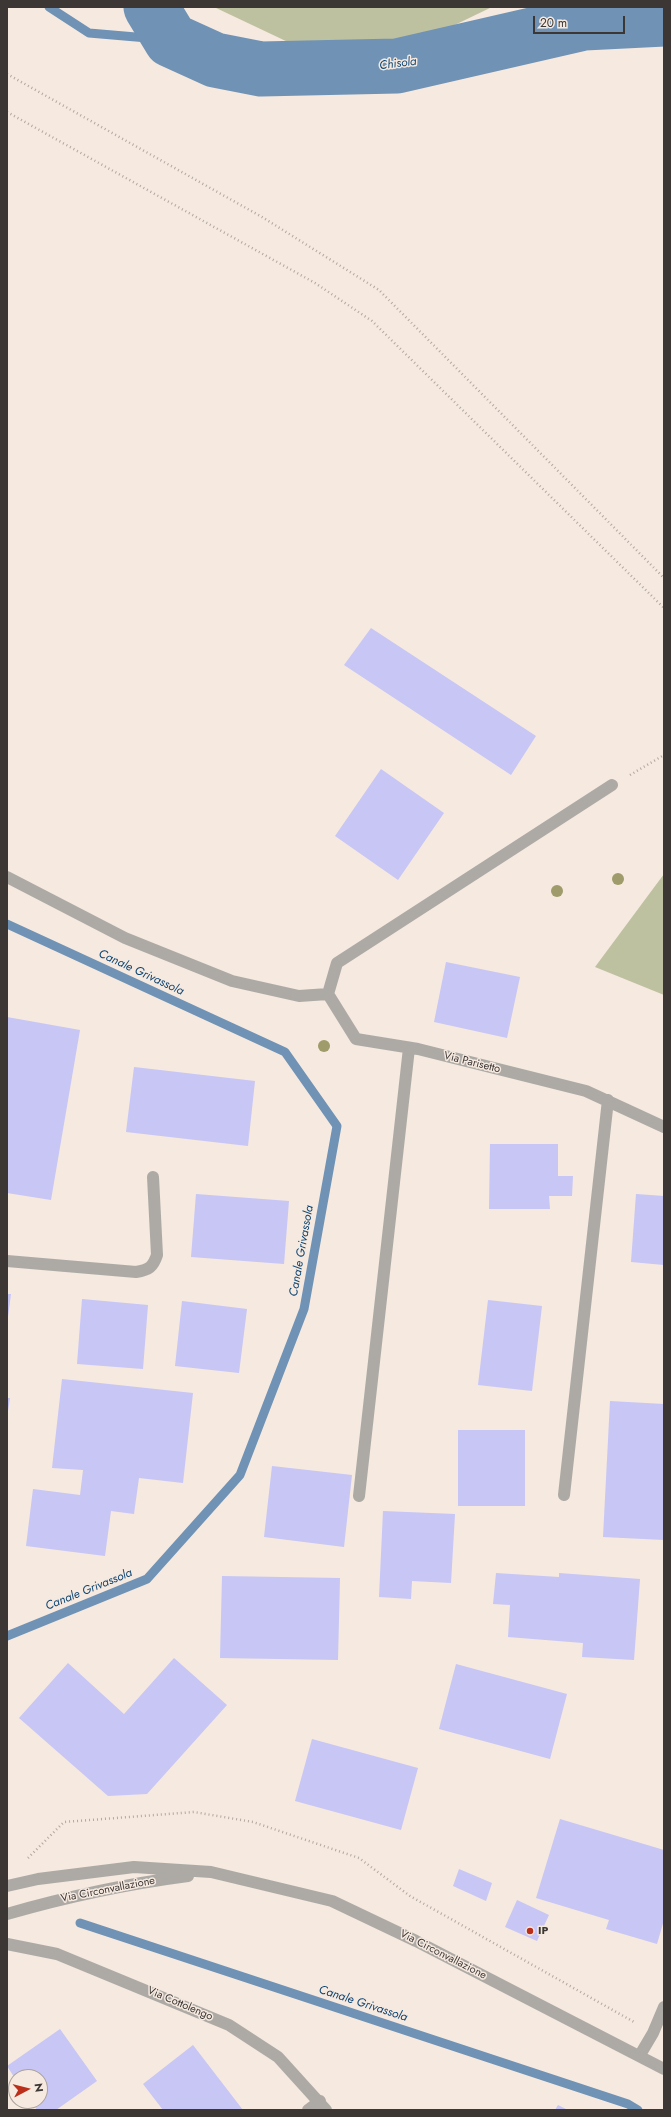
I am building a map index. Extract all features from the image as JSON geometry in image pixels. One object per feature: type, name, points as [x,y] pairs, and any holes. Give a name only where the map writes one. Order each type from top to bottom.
[{"type":"street","points":[[7,877],[125,938],[232,981],[299,996],[328,994],[337,963],[612,785]]},
{"type":"street","name":"Via Parisetto","points":[[328,994],[356,1039],[409,1048],[586,1091],[664,1127]]},
{"type":"street","points":[[359,1496],[409,1048]]},
{"type":"street","points":[[564,1495],[608,1100]]},
{"type":"street","points":[[7,1261],[136,1272],[146,1271],[154,1265],[158,1255],[153,1178]]},
{"type":"street","name":"Via Circonvallazione","points":[[7,1886],[38,1879],[134,1867],[211,1872],[332,1901],[416,1941],[640,2055],[664,2069]]},
{"type":"street","name":"Via Circonvallazione","points":[[7,1914],[45,1903],[136,1883],[211,1872]]},
{"type":"street","name":"Via Cottolengo","points":[[7,1944],[57,1954],[229,2025],[278,2057],[323,2105]]},
{"type":"street","points":[[640,2055],[653,2032],[664,2007]]},
{"type":"street","points":[[308,2110],[323,2105]]},
{"type":"path","points":[[7,74],[262,217],[379,290],[664,578]]},
{"type":"path","points":[[7,112],[315,283],[372,321],[664,608]]},
{"type":"path","points":[[612,785],[664,755]]},
{"type":"green space","points":[[214,7],[492,7],[436,34],[309,52]]},
{"type":"green space","points":[[664,874],[664,995],[595,967]]},
{"type":"building","points":[[371,628],[536,736],[511,775],[344,665]]},
{"type":"building","points":[[381,769],[444,813],[398,880],[335,836]]},
{"type":"building","points":[[446,962],[520,977],[507,1038],[434,1022]]},
{"type":"building","points":[[7,1017],[80,1030],[51,1200],[7,1193]]},
{"type":"building","points":[[134,1067],[255,1081],[248,1146],[126,1132]]},
{"type":"building","points":[[490,1144],[558,1144],[558,1176],[573,1176],[572,1196],[549,1196],[550,1209],[489,1209]]},
{"type":"building","points":[[196,1194],[289,1201],[284,1264],[191,1257]]},
{"type":"building","points":[[636,1194],[664,1196],[664,1265],[631,1262]]},
{"type":"building","points":[[7,1294],[11,1294],[8,1317],[7,1317]]},
{"type":"building","points":[[82,1299],[148,1305],[143,1369],[77,1364]]},
{"type":"building","points":[[488,1300],[542,1306],[532,1391],[478,1385]]},
{"type":"building","points":[[182,1301],[247,1309],[239,1373],[175,1366]]},
{"type":"building","points":[[62,1379],[193,1393],[183,1483],[139,1478],[134,1514],[111,1511],[105,1556],[26,1546],[33,1489],[80,1495],[83,1470],[52,1468]]},
{"type":"building","points":[[7,1398],[10,1398],[8,1411],[7,1411]]},
{"type":"building","points":[[610,1401],[664,1404],[664,1540],[603,1537]]},
{"type":"building","points":[[458,1430],[525,1430],[525,1506],[458,1506]]},
{"type":"building","points":[[272,1466],[352,1475],[344,1547],[264,1537]]},
{"type":"building","points":[[383,1511],[455,1514],[451,1583],[412,1581],[411,1599],[379,1597]]},
{"type":"building","points":[[496,1573],[559,1577],[559,1573],[640,1579],[634,1660],[582,1657],[583,1643],[508,1637],[510,1605],[493,1604]]},
{"type":"building","points":[[222,1576],[340,1578],[338,1660],[220,1658]]},
{"type":"building","points":[[174,1658],[227,1705],[147,1794],[108,1796],[19,1718],[68,1663],[124,1714]]},
{"type":"building","points":[[456,1664],[567,1694],[550,1759],[439,1729]]},
{"type":"building","points":[[312,1739],[418,1768],[401,1830],[295,1801]]},
{"type":"building","points":[[560,1819],[664,1850],[664,1920],[657,1944],[606,1929],[609,1920],[536,1898]]},
{"type":"building","points":[[459,1869],[492,1883],[486,1901],[453,1886]]},
{"type":"building","points":[[517,1900],[549,1915],[537,1941],[505,1927]]},
{"type":"building","points":[[60,2029],[97,2081],[56,2110],[37,2110],[36,2109],[48,2109],[48,2069],[9,2069],[7,2066]]},
{"type":"building","points":[[193,2045],[243,2110],[163,2110],[143,2084]]},
{"type":"building","points":[[558,2105],[568,2110],[555,2110]]},
{"type":"waterway","points":[[49,7],[89,33],[171,40]]},
{"type":"waterway","name":"Chisola","points":[[151,7],[171,40],[215,60],[261,69],[397,66],[584,23],[664,19]]},
{"type":"waterway","name":"Canale Grivassola","points":[[7,924],[285,1052],[337,1126],[304,1309],[240,1475],[147,1579],[7,1636]]},
{"type":"waterway","name":"Canale Grivassola","points":[[80,1923],[628,2104],[638,2110]]},
{"type":"place","name":"IP","points":[[530,1931]]}]
